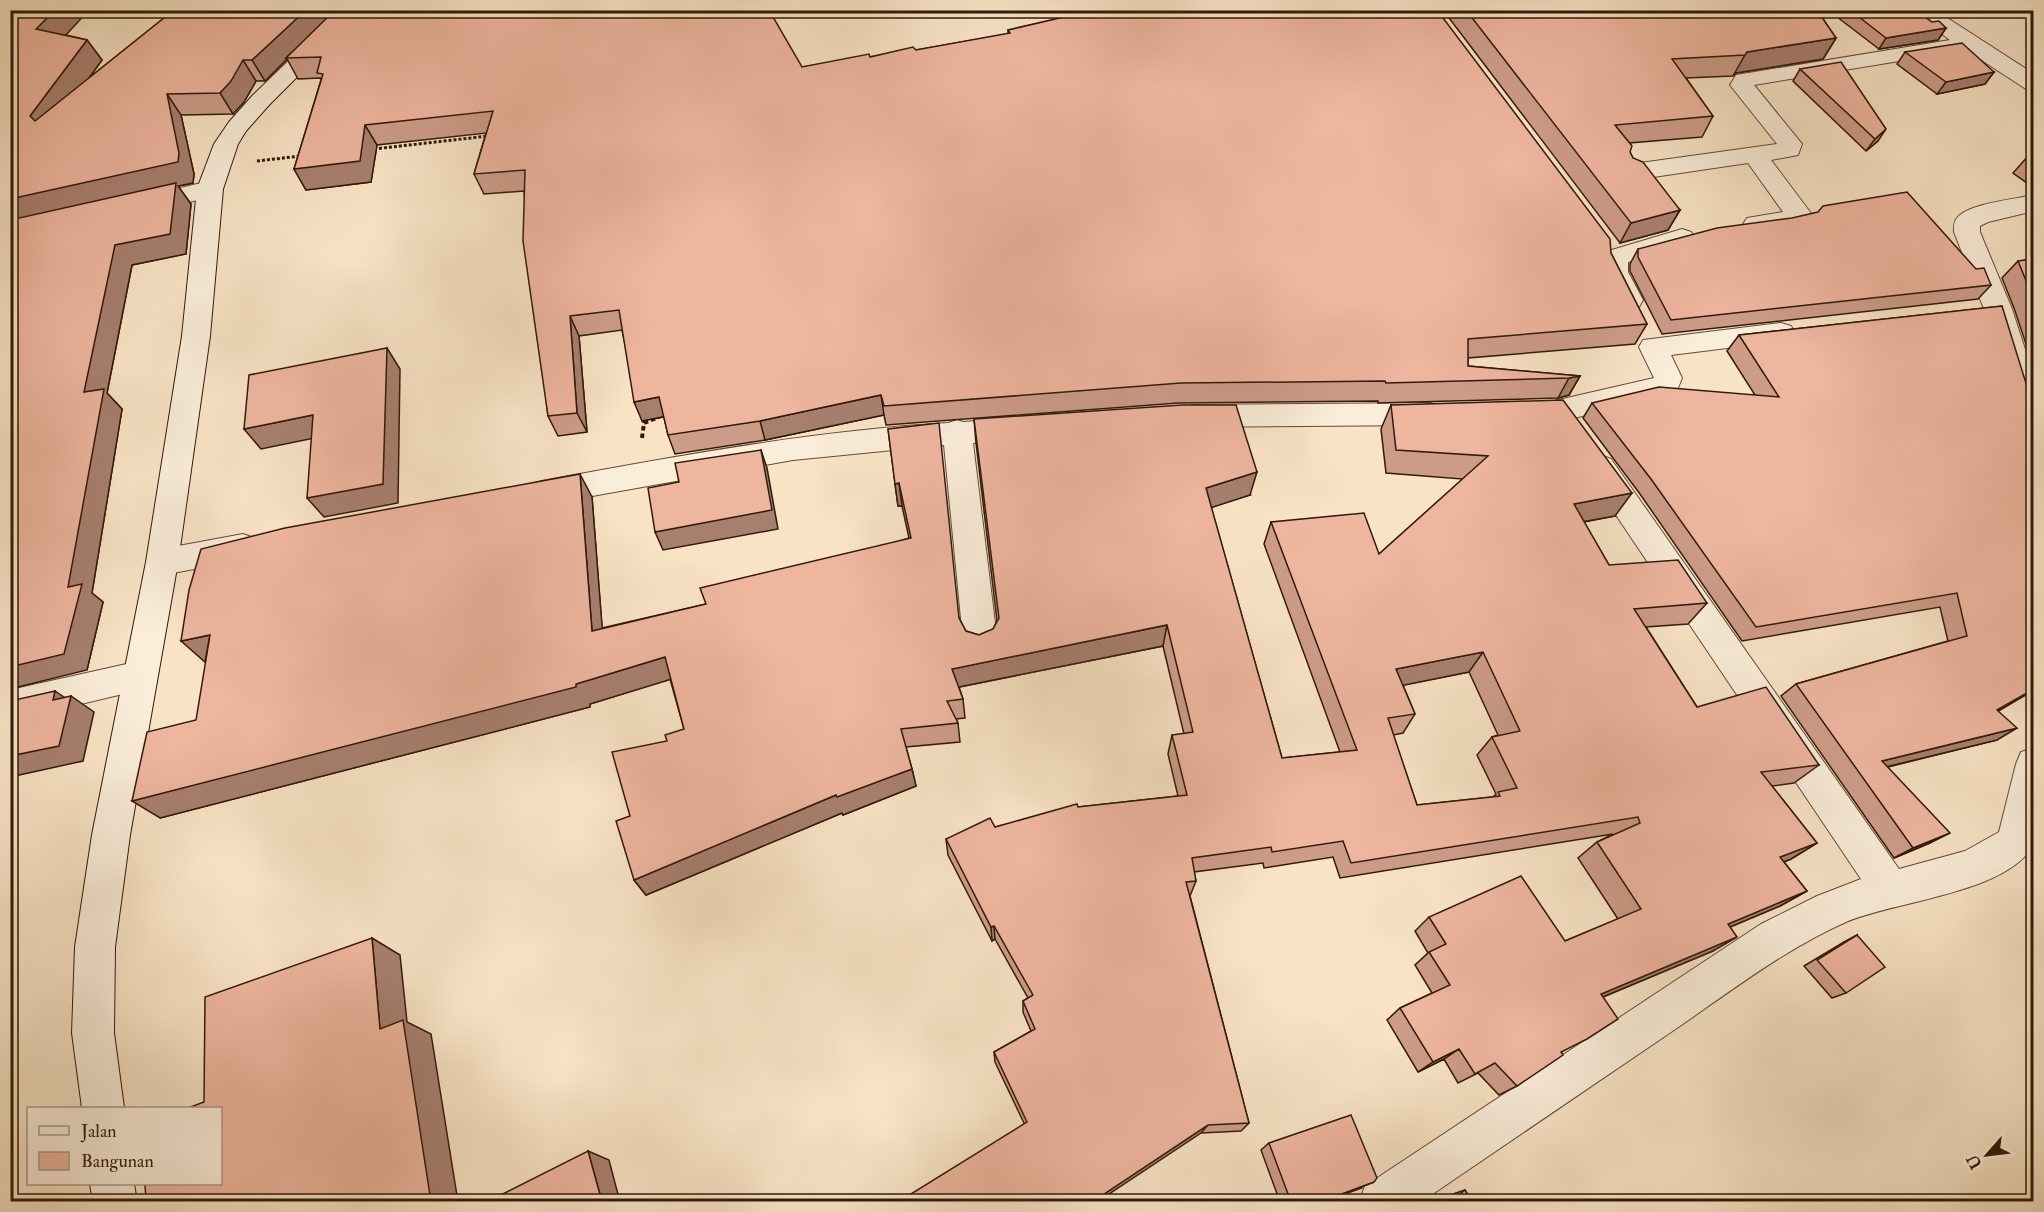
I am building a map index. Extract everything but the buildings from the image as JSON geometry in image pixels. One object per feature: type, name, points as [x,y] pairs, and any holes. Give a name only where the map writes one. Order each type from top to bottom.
[{"type":"street","points":[[103,1107],[93,1033],[95,947],[140,676],[162,562],[196,336],[214,177],[226,144],[261,100],[354,10]]},
{"type":"street","points":[[1919,10],[2034,84]]},
{"type":"street","points":[[1633,172],[1789,150],[1791,147],[1742,85],[1744,80],[1970,43]]},
{"type":"street","points":[[1755,156],[1800,216],[1719,229],[1625,253],[1606,249],[1615,272],[1668,378],[1665,386],[1562,424],[1726,648],[1890,889]]},
{"type":"street","points":[[122,209],[214,177]]},
{"type":"street","points":[[2034,203],[1980,215],[1967,222],[1967,232],[1986,310],[2034,424]]},
{"type":"street","points":[[1653,347],[1804,331]]},
{"type":"street","points":[[1167,417],[1376,416],[1456,413]]},
{"type":"street","points":[[508,499],[642,473],[829,444],[957,432],[1045,427]]},
{"type":"street","points":[[957,432],[980,639]]},
{"type":"street","points":[[162,562],[266,543]]},
{"type":"street","points":[[10,706],[140,676]]},
{"type":"street","points":[[1381,1202],[1775,938],[1816,914],[1854,898],[1924,884],[1991,860],[2007,850],[2015,842],[2034,764]]},
{"type":"street","points":[[112,1185],[115,1202]]},
{"type":"path","points":[[372,149],[492,136]]},
{"type":"path","points":[[214,177],[301,156]]},
{"type":"path","points":[[642,473],[642,427],[646,422],[662,417]]}]
